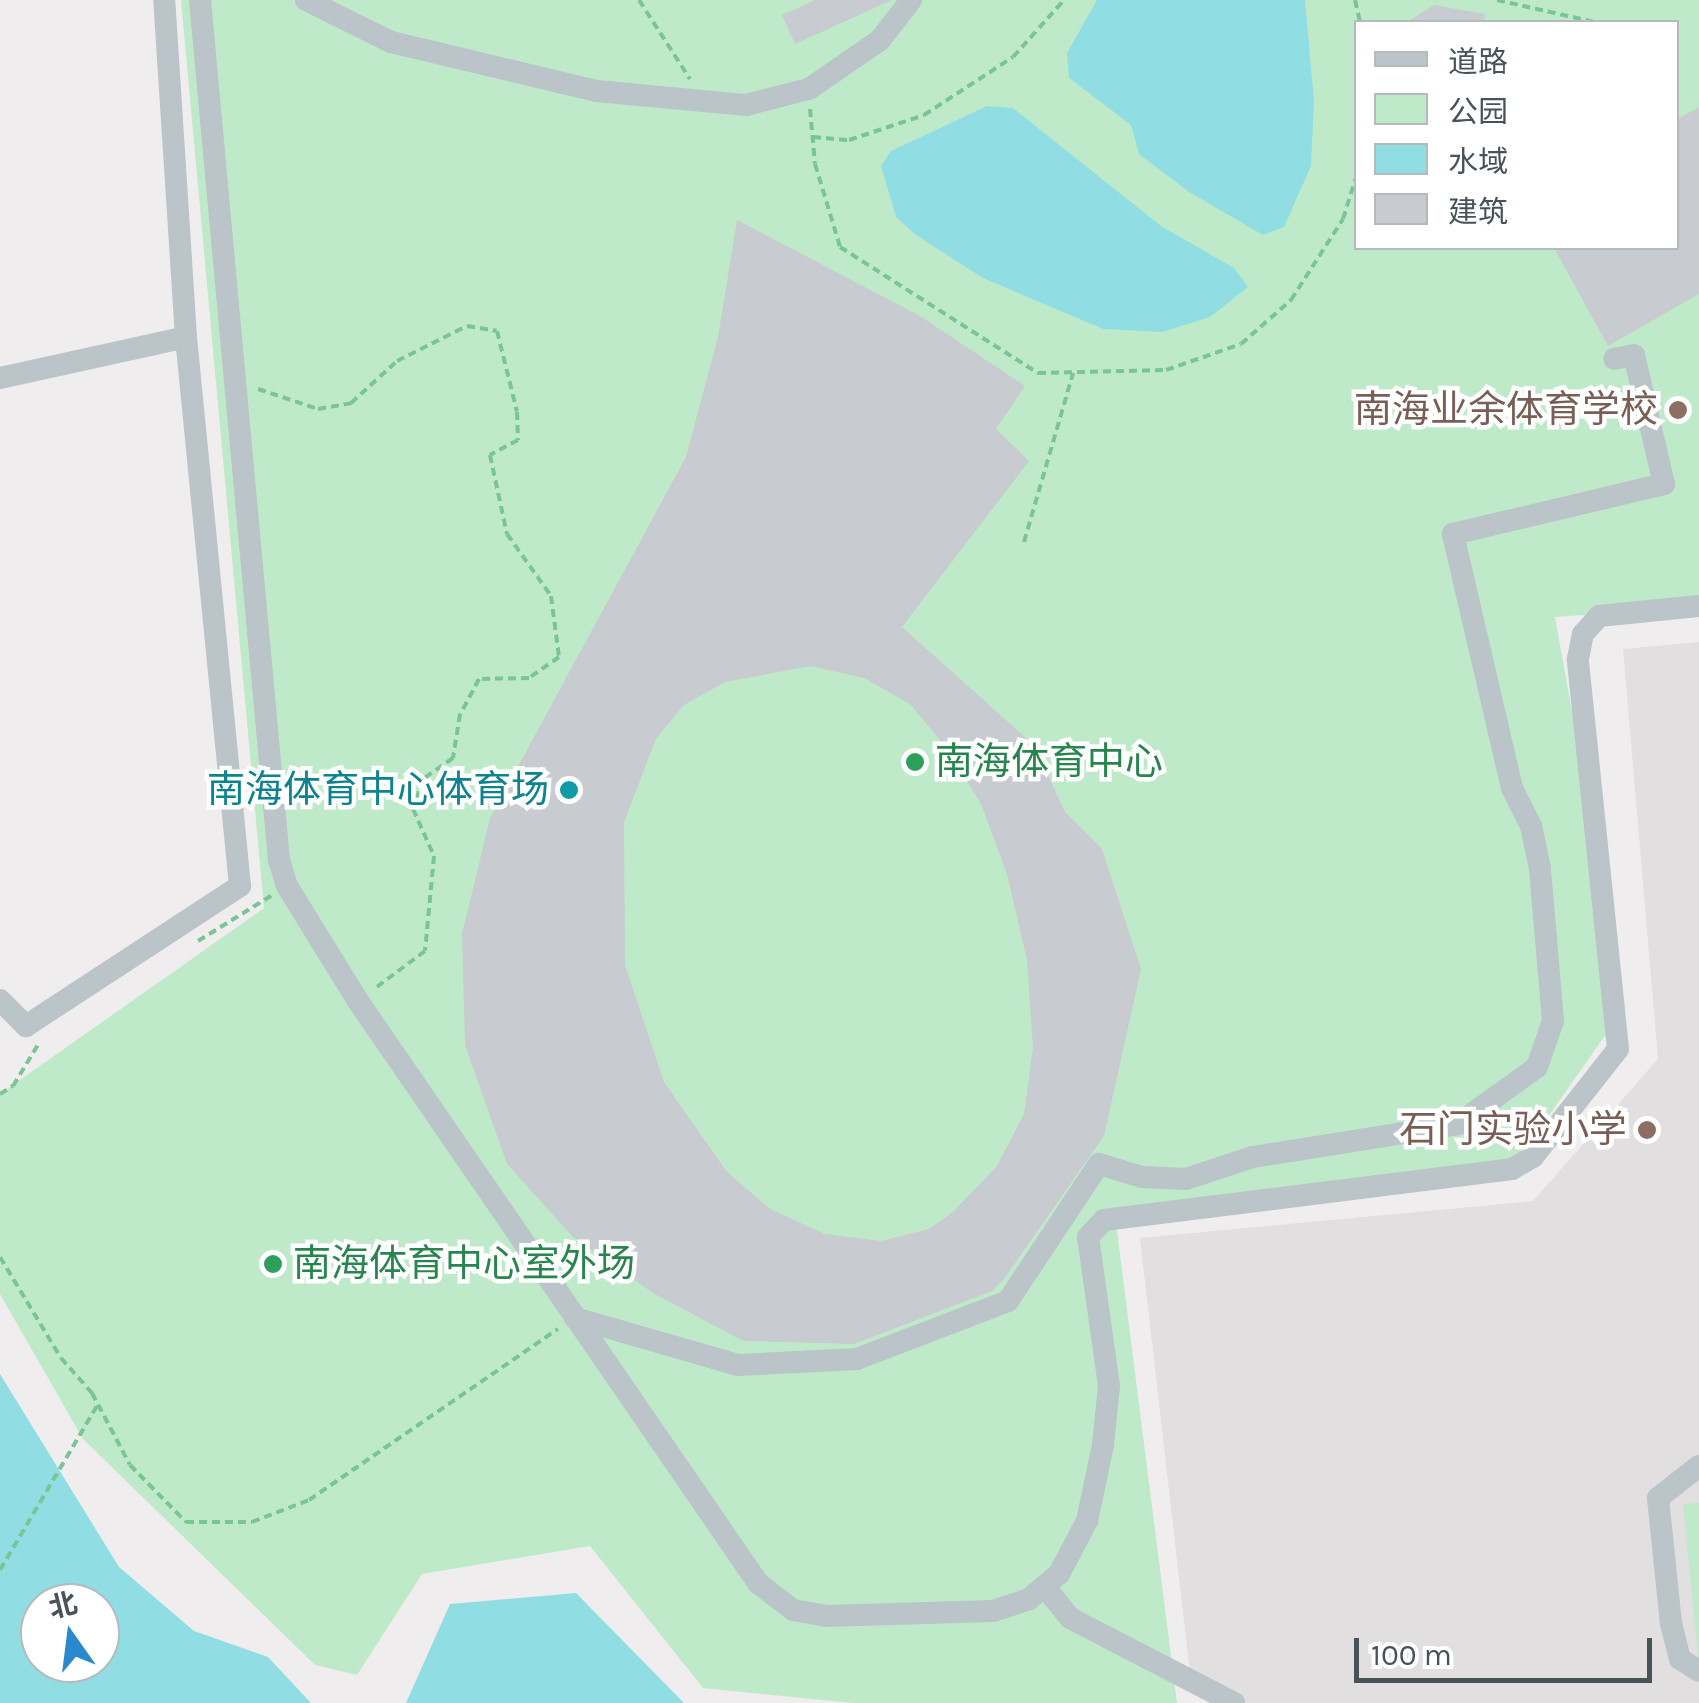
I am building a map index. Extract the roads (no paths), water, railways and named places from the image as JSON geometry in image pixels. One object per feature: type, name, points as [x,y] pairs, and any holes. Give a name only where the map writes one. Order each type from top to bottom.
[{"type":"street","points":[[0,1000],[26,1026],[240,886],[186,337],[164,0]]},
{"type":"street","points":[[200,0],[279,860],[287,886],[358,1001],[758,1582],[792,1610],[826,1616],[993,1611],[1044,1586],[1059,1574],[1087,1521],[1103,1445],[1109,1386],[1088,1237],[1104,1220],[1512,1169],[1532,1157],[1618,1049],[1578,659],[1583,634],[1599,616],[1699,606]]},
{"type":"street","points":[[306,0],[391,42],[597,91],[746,104],[809,89],[880,40],[911,0]]},
{"type":"street","points":[[0,378],[186,337]]},
{"type":"street","points":[[574,1318],[738,1365],[857,1359],[1008,1301],[1099,1164],[1142,1177],[1186,1179],[1253,1158],[1458,1124],[1537,1067],[1553,1021],[1540,868],[1532,826],[1512,788],[1453,534],[1664,484],[1634,354],[1614,359]]},
{"type":"street","points":[[1699,1466],[1658,1498],[1671,1623],[1680,1659],[1699,1671]]},
{"type":"street","points":[[1044,1586],[1070,1618],[1234,1703]]},
{"type":"water","points":[[1097,0],[1305,0],[1314,101],[1311,166],[1284,227],[1263,235],[1189,192],[1139,154],[1131,125],[1069,78],[1067,53]]},
{"type":"water","points":[[987,106],[1013,108],[1161,226],[1234,268],[1248,287],[1210,317],[1162,332],[1103,329],[983,278],[916,235],[896,217],[881,166],[891,151]]},
{"type":"water","points":[[0,1374],[119,1567],[194,1631],[268,1657],[311,1703],[0,1703]]},
{"type":"water","points":[[576,1593],[684,1703],[406,1703],[450,1604]]},
{"type":"place","name":"南海业余体育学校","points":[[1678,410]]},
{"type":"place","name":"南海体育中心","points":[[915,762]]},
{"type":"place","name":"南海体育中心体育场","points":[[569,790]]},
{"type":"place","name":"石门实验小学","points":[[1647,1130]]},
{"type":"place","name":"南海体育中心室外场","points":[[273,1264]]}]
